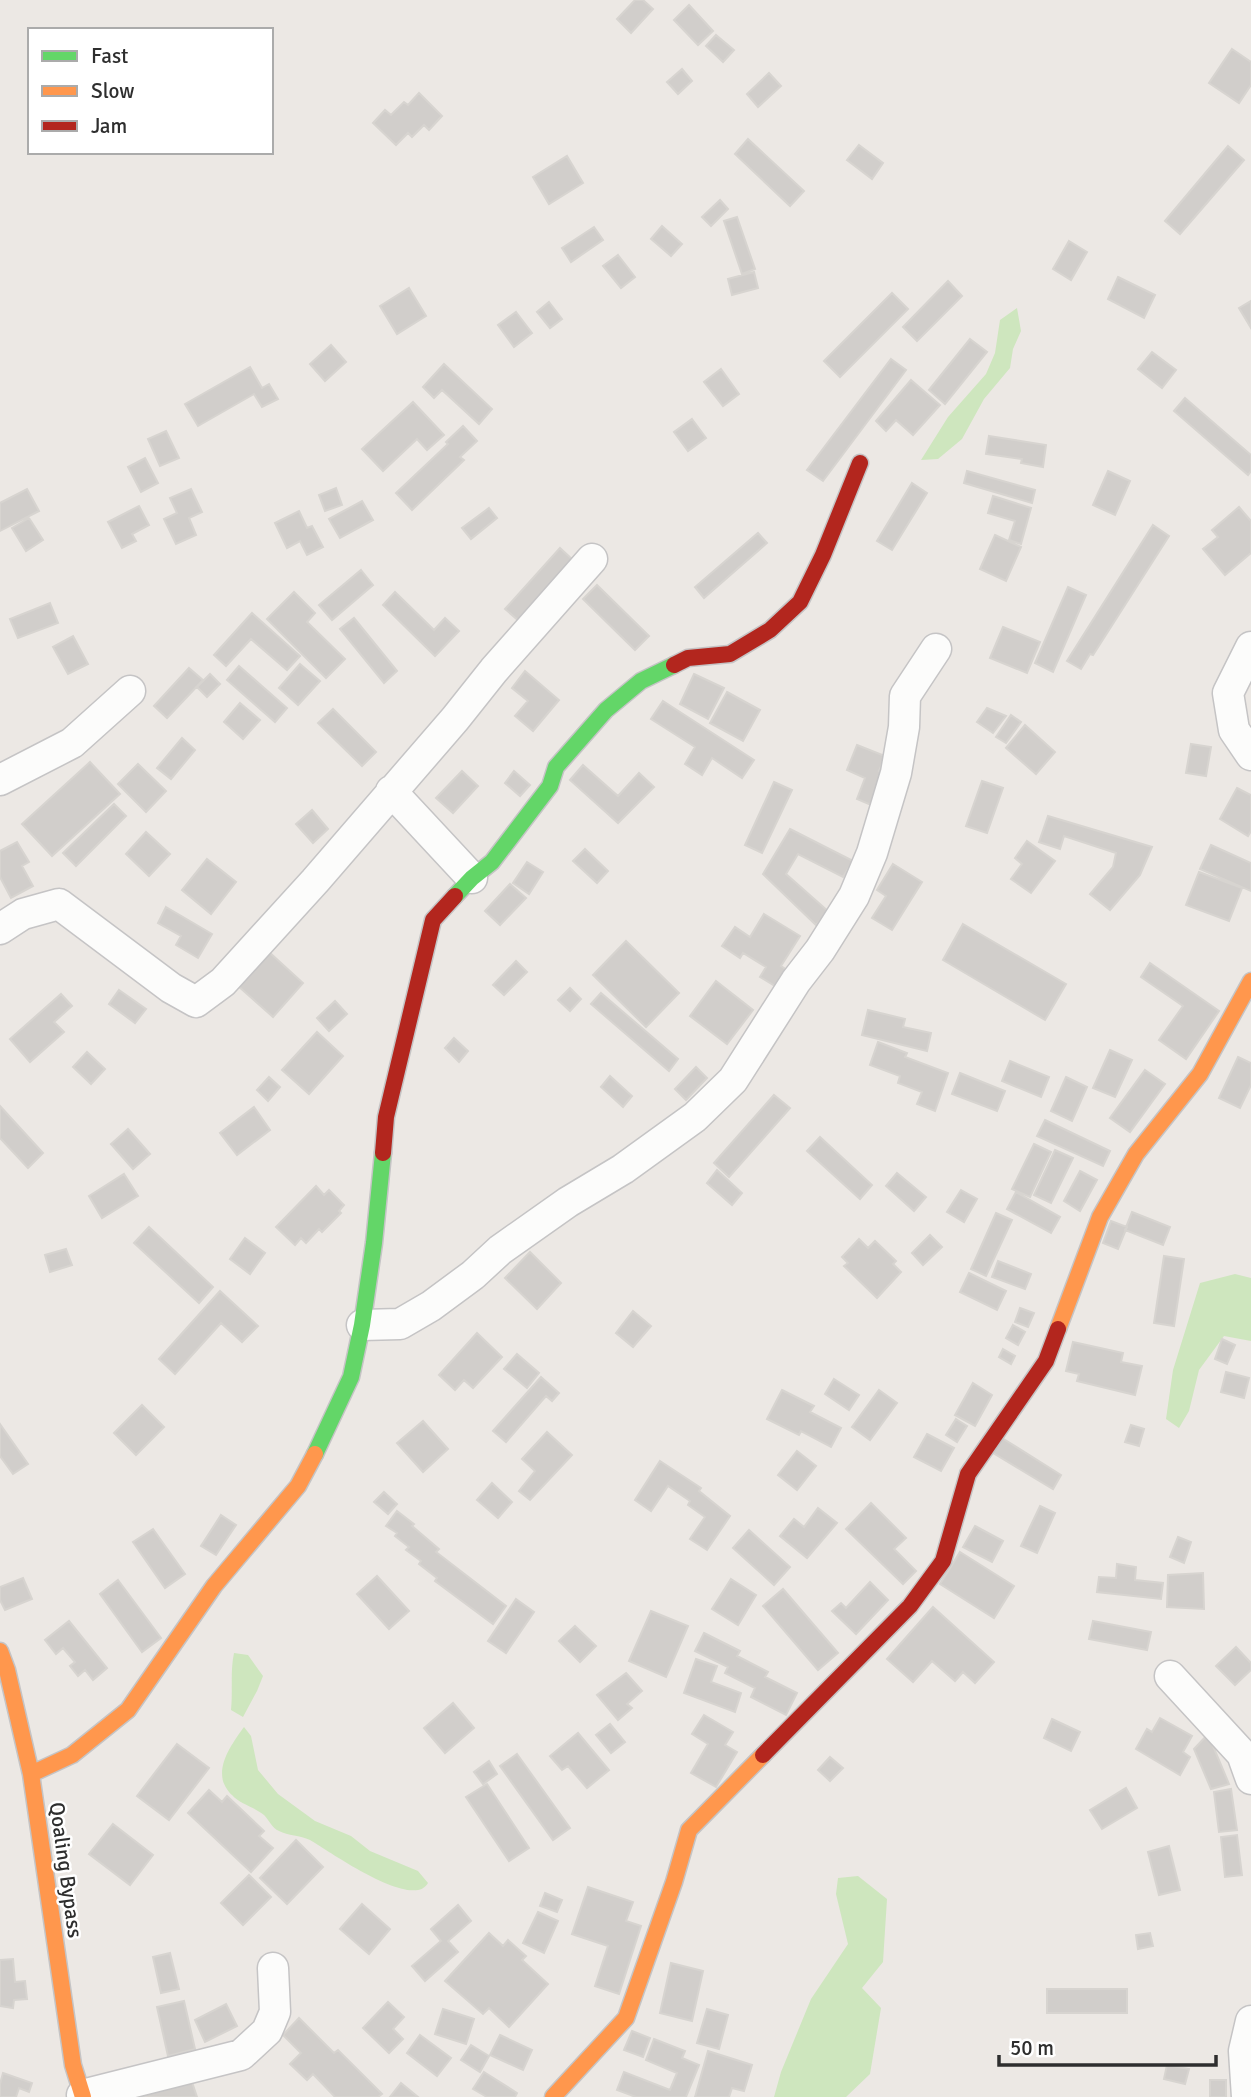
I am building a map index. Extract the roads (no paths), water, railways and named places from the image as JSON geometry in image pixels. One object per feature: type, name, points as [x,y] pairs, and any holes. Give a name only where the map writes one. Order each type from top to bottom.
[{"type":"street","points":[[31,1774],[72,1755],[128,1710],[214,1586],[298,1486],[351,1377],[374,1243],[386,1117],[433,920],[472,878],[492,862],[550,786],[556,767],[606,710],[641,681],[688,658],[730,654],[770,630],[800,602],[823,555],[860,463]]},
{"type":"street","points":[[0,929],[23,914],[59,904],[172,988],[197,1002],[223,982],[315,881],[592,559]]},
{"type":"street","points":[[1251,647],[1228,693],[1234,730],[1251,755]]},
{"type":"street","points":[[362,1325],[400,1324],[431,1306],[473,1275],[500,1250],[568,1202],[623,1169],[695,1117],[733,1080],[854,896],[872,853],[896,773],[904,727],[905,696],[936,649]]},
{"type":"street","points":[[0,780],[72,743],[130,691]]},
{"type":"street","points":[[391,791],[472,878]]},
{"type":"street","points":[[553,2097],[626,2018],[674,1882],[689,1830],[910,1606],[943,1561],[968,1474],[1046,1361],[1100,1217],[1136,1154],[1200,1074],[1251,981]]},
{"type":"street","name":"Qoaling Bypass","points":[[0,1651],[7,1670],[31,1774],[73,2066],[82,2096]]},
{"type":"street","points":[[1170,1676],[1242,1754],[1251,1779]]},
{"type":"street","points":[[82,2096],[241,2055],[267,2031],[275,2012],[272,1968]]},
{"type":"street","points":[[1247,2097],[1244,2050],[1251,2021]]}]
